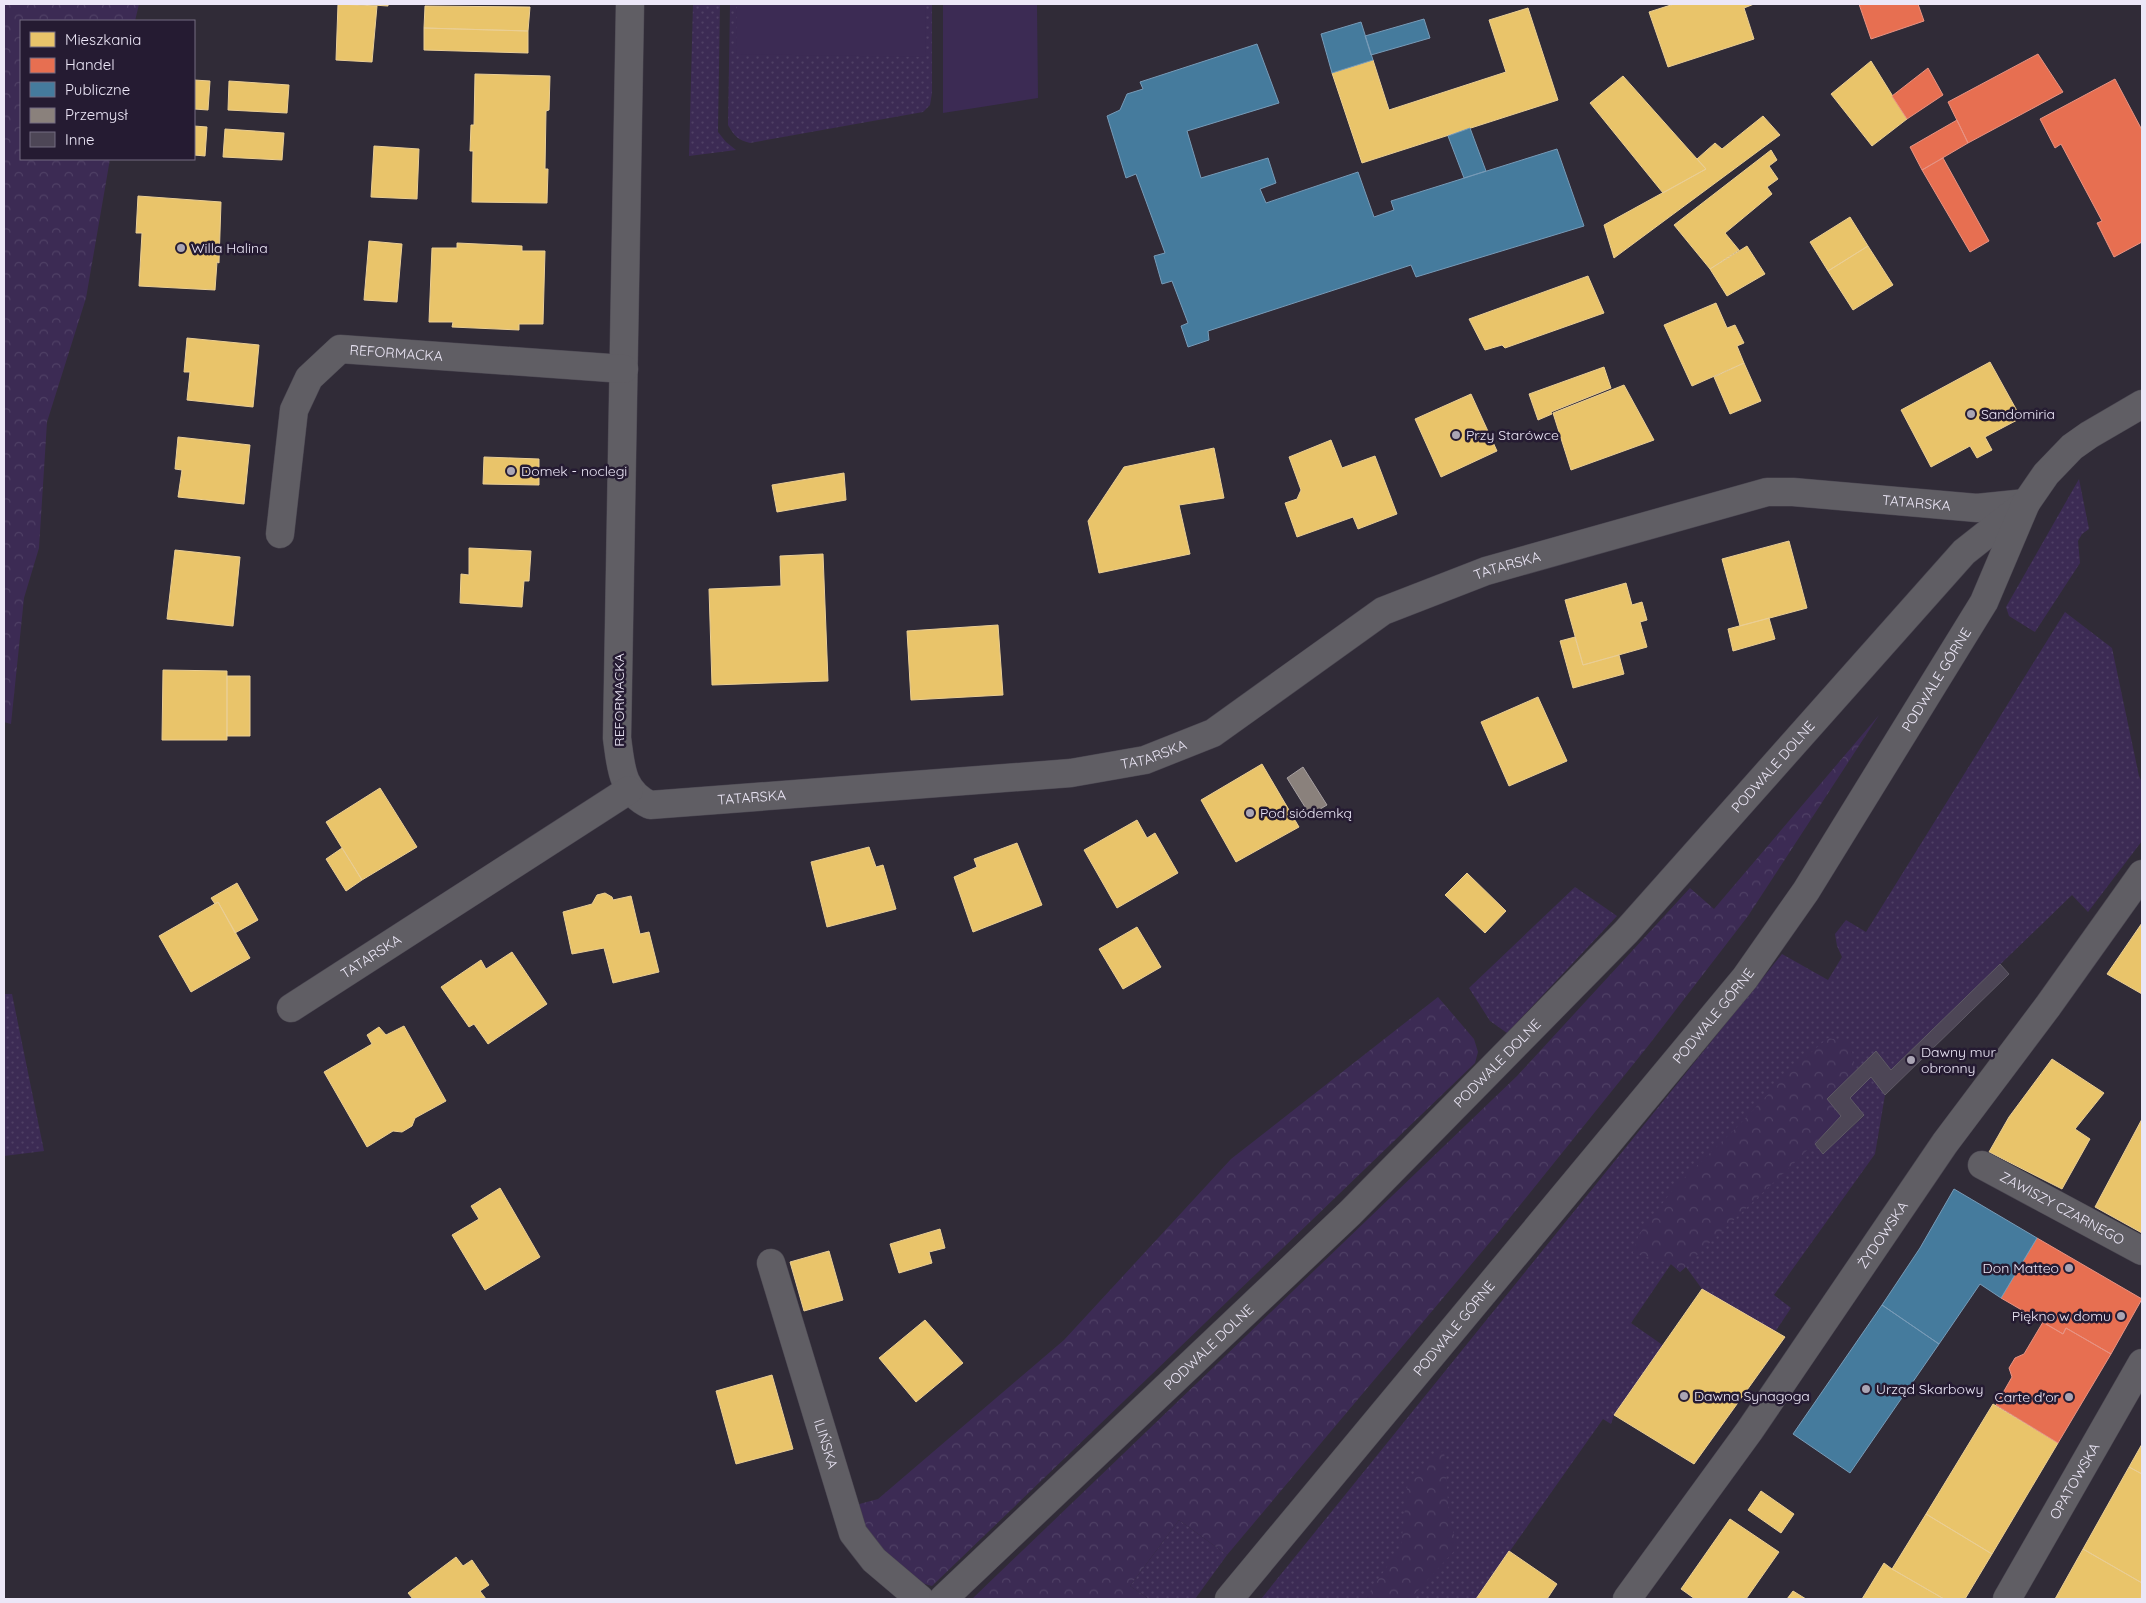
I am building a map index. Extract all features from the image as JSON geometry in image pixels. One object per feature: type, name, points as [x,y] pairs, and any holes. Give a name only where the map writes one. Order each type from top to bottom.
[{"type":"street","name":"REFORMACKA","points":[[629,790],[621,768],[617,738],[630,4]]},
{"type":"street","name":"REFORMACKA","points":[[280,534],[294,410],[309,378],[340,349],[624,369]]},
{"type":"street","name":"PODWALE GÓRNE","points":[[1229,1599],[1745,978],[1806,891],[1984,602],[2026,503],[2046,474],[2072,447],[2142,404]]},
{"type":"street","name":"TATARSKA","points":[[291,1008],[629,790],[638,800],[650,806],[1071,773],[1145,760],[1213,733],[1384,611],[1486,571],[1767,492],[1793,492],[1977,508],[2026,503]]},
{"type":"street","name":"PODWALE DOLNE","points":[[942,1599],[1350,1213],[1626,932],[1964,552],[2026,503]]},
{"type":"street","name":"ŻYDOWSKA","points":[[1638,1596],[1945,1143],[2048,1006],[2142,874]]},
{"type":"street","name":"ZAWISZY CZARNEGO","points":[[1982,1165],[2142,1252]]},
{"type":"street","name":"ILIŃSKA","points":[[771,1263],[853,1533],[874,1560],[920,1599]]},
{"type":"street","name":"OPATOWSKA","points":[[2007,1599],[2142,1363]]},
{"type":"green space","points":[[4,4],[139,4],[135,20],[20,20],[20,160],[110,160],[86,298],[47,422],[39,548],[24,598],[11,724],[4,722]]},
{"type":"green space","points":[[693,4],[720,4],[718,132],[736,150],[689,156]]},
{"type":"green space","points":[[730,4],[932,4],[932,93],[930,105],[923,112],[750,143],[739,139],[728,125]]},
{"type":"green space","points":[[737,4],[926,4],[925,57],[736,54]]},
{"type":"green space","points":[[943,4],[1037,4],[1038,98],[943,113]]},
{"type":"green space","points":[[2079,479],[2089,529],[2082,534],[2078,541],[2080,563],[2035,632],[2009,616],[2006,607]]},
{"type":"green space","points":[[2065,612],[2112,648],[2139,776],[2142,782],[2142,841],[2088,912],[2072,895],[1891,1070],[1876,1051],[1827,1099],[1841,1116],[1815,1144],[1823,1154],[1864,1116],[1850,1098],[1871,1077],[1885,1095],[1875,1154],[1774,1295],[1791,1308],[1775,1332],[1702,1289],[1686,1267],[1680,1272],[1671,1264],[1631,1323],[1664,1346],[1614,1415],[1611,1424],[1603,1419],[1476,1599],[1261,1599],[1782,954],[1828,980],[1842,957],[1837,946],[1835,934],[1846,920],[1866,932]]},
{"type":"green space","points":[[1879,715],[1748,916],[1648,1046],[1496,1235],[1227,1555],[1179,1520],[1130,1586],[1149,1599],[972,1599],[1517,1076],[1690,888],[1714,909]]},
{"type":"green space","points":[[1575,887],[1617,916],[1507,1033],[1490,1021],[1469,988]]},
{"type":"green space","points":[[4,994],[12,994],[44,1151],[4,1156]]},
{"type":"green space","points":[[1438,997],[1474,1039],[1478,1052],[1475,1063],[932,1586],[918,1582],[860,1531],[852,1506],[878,1499],[1064,1340],[1231,1159]]},
{"type":"green space","points":[[1828,1038],[1850,1042],[1856,1071],[1827,1099],[1841,1116],[1802,1156],[1680,1272],[1671,1264],[1633,1253],[1639,1234],[1675,1187],[1736,1128],[1795,1066]]},
{"type":"green space","points":[[1444,1450],[1449,1514],[1457,1548],[1410,1599],[1365,1599],[1401,1546],[1408,1480]]},
{"type":"green space","points":[[1179,1520],[1227,1555],[1195,1599],[1149,1599],[1130,1586]]},
{"type":"building: Mieszkania","points":[[338,4],[377,6],[372,62],[336,60]]},
{"type":"building: Mieszkania","points":[[358,4],[388,4],[388,6]]},
{"type":"building: Mieszkania","points":[[1674,4],[1754,4],[1744,8],[1754,39],[1668,67],[1649,12]]},
{"type":"building: Mieszkania","points":[[425,6],[530,7],[528,31],[424,28]]},
{"type":"building: Mieszkania","points":[[1528,8],[1558,100],[1362,163],[1332,73],[1373,60],[1389,110],[1506,72],[1489,20]]},
{"type":"building: Mieszkania","points":[[424,28],[528,31],[528,53],[424,50]]},
{"type":"building: Mieszkania","points":[[1871,61],[1907,119],[1872,146],[1831,94]]},
{"type":"building: Mieszkania","points":[[475,74],[550,76],[549,110],[546,111],[545,169],[548,169],[547,203],[472,202],[473,151],[470,151],[471,125],[474,125]]},
{"type":"building: Mieszkania","points":[[1623,76],[1706,169],[1663,193],[1590,103]]},
{"type":"building: Mieszkania","points":[[195,80],[210,81],[208,110],[195,109]]},
{"type":"building: Mieszkania","points":[[229,81],[289,85],[287,113],[228,110]]},
{"type":"building: Mieszkania","points":[[1763,116],[1780,135],[1614,258],[1604,225],[1706,169],[1697,159],[1715,143],[1722,149]]},
{"type":"building: Mieszkania","points":[[195,126],[207,127],[205,156],[195,155]]},
{"type":"building: Mieszkania","points":[[225,129],[284,133],[282,160],[223,157]]},
{"type":"building: Mieszkania","points":[[374,146],[419,149],[417,199],[371,197]]},
{"type":"building: Mieszkania","points":[[1771,150],[1777,160],[1769,166],[1778,179],[1767,187],[1772,194],[1725,233],[1739,250],[1710,269],[1674,225]]},
{"type":"building: Mieszkania","name":"Willa Halina","points":[[138,196],[221,202],[219,263],[217,262],[215,290],[139,286],[142,233],[136,233]]},
{"type":"building: Mieszkania","points":[[1850,217],[1868,246],[1828,271],[1810,242]]},
{"type":"building: Mieszkania","points":[[369,241],[402,244],[397,302],[364,300]]},
{"type":"building: Mieszkania","points":[[457,243],[522,246],[522,251],[545,251],[543,324],[519,324],[519,330],[452,327],[453,322],[429,322],[432,248],[457,248]]},
{"type":"building: Mieszkania","points":[[1747,246],[1765,274],[1727,296],[1710,269]]},
{"type":"building: Mieszkania","points":[[1868,246],[1893,285],[1853,310],[1828,271]]},
{"type":"building: Mieszkania","points":[[1588,276],[1604,313],[1505,348],[1502,345],[1485,350],[1469,319]]},
{"type":"building: Mieszkania","points":[[1716,303],[1727,328],[1735,325],[1744,343],[1737,346],[1744,363],[1692,386],[1664,325]]},
{"type":"building: Mieszkania","points":[[187,338],[259,345],[253,407],[187,400],[190,372],[184,372]]},
{"type":"building: Mieszkania","points":[[1990,362],[2021,418],[1985,437],[1992,450],[1977,458],[1970,446],[1931,467],[1901,410]]},
{"type":"building: Mieszkania","points":[[1744,363],[1761,401],[1730,414],[1714,377]]},
{"type":"building: Mieszkania","points":[[1604,367],[1611,388],[1551,412],[1552,414],[1538,420],[1529,394]]},
{"type":"building: Mieszkania","points":[[1624,385],[1654,440],[1571,470],[1553,413]]},
{"type":"building: Mieszkania","name":"Przy Starówce","points":[[1471,394],[1497,451],[1441,477],[1415,419]]},
{"type":"building: Mieszkania","points":[[178,437],[250,445],[244,504],[178,497],[182,470],[175,469]]},
{"type":"building: Mieszkania","points":[[1331,440],[1342,468],[1375,456],[1397,514],[1358,529],[1353,517],[1297,537],[1285,503],[1297,499],[1301,490],[1289,457]]},
{"type":"building: Mieszkania","points":[[1214,448],[1224,498],[1179,505],[1190,554],[1099,573],[1088,521],[1124,467]]},
{"type":"building: Mieszkania","name":"Domek - noclegi","points":[[484,457],[539,459],[539,485],[483,484]]},
{"type":"building: Mieszkania","points":[[844,473],[846,500],[777,512],[772,485]]},
{"type":"building: Mieszkania","points":[[1789,541],[1807,608],[1740,626],[1722,559]]},
{"type":"building: Mieszkania","points":[[469,548],[531,551],[529,581],[524,581],[522,607],[460,603],[461,574],[469,575]]},
{"type":"building: Mieszkania","points":[[175,550],[240,557],[233,626],[167,619]]},
{"type":"building: Mieszkania","points":[[823,554],[828,681],[712,685],[709,589],[781,586],[780,556]]},
{"type":"building: Mieszkania","points":[[1626,583],[1632,605],[1642,602],[1647,620],[1640,622],[1647,647],[1583,665],[1565,600]]},
{"type":"building: Mieszkania","points":[[1769,618],[1775,639],[1733,651],[1728,629]]},
{"type":"building: Mieszkania","points":[[998,625],[1003,695],[911,700],[907,631]]},
{"type":"building: Mieszkania","points":[[1575,637],[1583,665],[1619,655],[1624,674],[1573,688],[1560,641]]},
{"type":"building: Mieszkania","points":[[163,670],[227,671],[227,740],[162,740]]},
{"type":"building: Mieszkania","points":[[227,676],[250,676],[250,736],[227,736]]},
{"type":"building: Mieszkania","points":[[1538,697],[1567,761],[1509,786],[1481,722]]},
{"type":"building: Mieszkania","name":"Pod siódemką","points":[[1262,764],[1299,827],[1236,862],[1201,800]]},
{"type":"building: Mieszkania","points":[[380,788],[417,847],[362,880],[326,822]]},
{"type":"building: Mieszkania","points":[[1137,820],[1147,838],[1155,833],[1178,873],[1117,908],[1084,850]]},
{"type":"building: Mieszkania","points":[[1017,843],[1042,905],[973,932],[954,877],[977,867],[974,859]]},
{"type":"building: Mieszkania","points":[[869,847],[876,867],[883,865],[896,909],[827,927],[811,862]]},
{"type":"building: Mieszkania","points":[[342,848],[362,880],[346,891],[326,859]]},
{"type":"building: Mieszkania","points":[[1467,873],[1506,911],[1485,933],[1445,895]]},
{"type":"building: Mieszkania","points":[[237,883],[258,920],[235,933],[218,902],[215,904],[211,898]]},
{"type":"building: Mieszkania","points":[[605,893],[612,897],[613,900],[631,896],[640,934],[649,932],[659,972],[613,983],[604,948],[572,954],[563,912],[592,904],[597,895]]},
{"type":"building: Mieszkania","points":[[218,902],[250,958],[191,992],[159,936]]},
{"type":"building: Mieszkania","points":[[2142,923],[2142,994],[2107,974]]},
{"type":"building: Mieszkania","points":[[1137,927],[1161,967],[1123,989],[1099,949]]},
{"type":"building: Mieszkania","points":[[512,952],[547,1004],[488,1044],[474,1024],[469,1027],[441,987],[481,960],[486,969]]},
{"type":"building: Mieszkania","points":[[404,1026],[446,1101],[415,1118],[412,1126],[402,1132],[393,1131],[367,1147],[324,1072],[372,1044],[367,1035],[379,1027],[386,1035]]},
{"type":"building: Mieszkania","points":[[2052,1059],[2104,1093],[2075,1129],[2090,1139],[2062,1189],[1989,1152],[2009,1117]]},
{"type":"building: Mieszkania","points":[[2142,1119],[2142,1233],[2095,1207]]},
{"type":"building: Mieszkania","points":[[500,1188],[540,1257],[485,1290],[452,1235],[479,1219],[471,1206]]},
{"type":"building: Mieszkania","points":[[940,1229],[945,1248],[929,1252],[932,1263],[899,1273],[890,1244]]},
{"type":"building: Mieszkania","points":[[829,1251],[843,1300],[804,1311],[790,1262]]},
{"type":"building: Mieszkania","points":[[1702,1289],[1785,1337],[1694,1464],[1614,1415]]},
{"type":"building: Mieszkania","points":[[925,1320],[963,1363],[916,1402],[879,1358]]},
{"type":"building: Mieszkania","points":[[772,1375],[793,1449],[736,1464],[716,1391]]},
{"type":"building: Mieszkania","points":[[1993,1404],[2058,1443],[1992,1554],[1926,1514]]},
{"type":"building: Mieszkania","points":[[2142,1444],[2142,1474],[2129,1467]]},
{"type":"building: Mieszkania","points":[[2129,1467],[2142,1474],[2142,1583],[2083,1549]]},
{"type":"building: Mieszkania","points":[[1761,1491],[1794,1514],[1781,1533],[1748,1510]]},
{"type":"building: Mieszkania","points":[[1926,1514],[1992,1554],[1965,1599],[1944,1599],[1892,1569]]},
{"type":"building: Mieszkania","points":[[1730,1519],[1779,1552],[1746,1599],[1695,1599],[1681,1589]]},
{"type":"building: Mieszkania","points":[[2083,1549],[2142,1583],[2141,1599],[2055,1599]]},
{"type":"building: Mieszkania","points":[[1509,1551],[1557,1584],[1547,1599],[1476,1599]]},
{"type":"building: Mieszkania","points":[[456,1557],[463,1566],[472,1560],[489,1585],[480,1591],[486,1599],[413,1599],[408,1593]]},
{"type":"building: Mieszkania","points":[[1884,1563],[1892,1569],[1944,1599],[1862,1599]]},
{"type":"building: Mieszkania","points":[[1793,1591],[1806,1599],[1787,1599]]},
{"type":"building: Handel","points":[[1859,4],[1918,4],[1924,21],[1871,39]]},
{"type":"building: Handel","points":[[2038,54],[2063,92],[1968,143],[1948,102]]},
{"type":"building: Handel","points":[[1928,68],[1943,95],[1907,119],[1892,96]]},
{"type":"building: Handel","points":[[2115,79],[2142,130],[2142,242],[2114,257],[2097,223],[2102,221],[2061,144],[2055,148],[2040,119]]},
{"type":"building: Handel","points":[[1957,120],[1968,143],[1922,170],[1910,147]]},
{"type":"building: Handel","points":[[1943,158],[1989,241],[1970,252],[1922,170]]},
{"type":"building: Handel","points":[[2037,1238],[2142,1299],[2111,1354],[2066,1328],[2063,1334],[2001,1298]]},
{"type":"building: Handel","points":[[2043,1322],[2063,1334],[2066,1328],[2111,1354],[2058,1443],[1996,1405],[2012,1377],[2009,1368],[2015,1358],[2024,1354]]},
{"type":"building: Publiczne","points":[[1424,19],[1430,38],[1371,55],[1365,36]]},
{"type":"building: Publiczne","points":[[1361,22],[1373,60],[1332,73],[1321,34]]},
{"type":"building: Publiczne","points":[[1257,44],[1279,103],[1187,131],[1201,178],[1268,158],[1276,183],[1260,189],[1266,203],[1358,172],[1374,217],[1394,210],[1391,201],[1557,149],[1584,226],[1416,277],[1411,265],[1208,331],[1209,340],[1188,347],[1181,326],[1188,323],[1172,281],[1162,284],[1154,256],[1165,253],[1136,174],[1126,178],[1107,116],[1120,110],[1127,94],[1143,89],[1140,82]]},
{"type":"building: Publiczne","points":[[1470,128],[1486,171],[1464,178],[1448,136]]},
{"type":"building: Publiczne","points":[[1954,1189],[2037,1238],[2001,1298],[1980,1284],[1939,1344],[1882,1305],[1920,1248]]},
{"type":"building: Publiczne","name":"Urząd Skarbowy","points":[[1882,1305],[1939,1344],[1850,1473],[1793,1434]]},
{"type":"building: Przemysł","points":[[1303,767],[1327,805],[1310,815],[1287,778]]},
{"type":"building: Inne","name":"Dawny mur obronny","points":[[2000,964],[2009,974],[1885,1095],[1871,1077],[1850,1098],[1864,1115],[1823,1154],[1815,1144],[1841,1116],[1827,1099],[1876,1051],[1891,1070]]},
{"type":"place","name":"Willa Halina","points":[[181,248]]},
{"type":"place","name":"Sandomiria","points":[[1971,414]]},
{"type":"place","name":"Przy Starówce","points":[[1456,435]]},
{"type":"place","name":"Domek - noclegi","points":[[511,471]]},
{"type":"place","name":"Pod siódemką","points":[[1250,813]]},
{"type":"place","name":"Dawny mur obronny","points":[[1911,1060]]},
{"type":"place","name":"Don Matteo","points":[[2069,1268]]},
{"type":"place","name":"Piękno w domu","points":[[2121,1316]]},
{"type":"place","name":"Urząd Skarbowy","points":[[1866,1389]]},
{"type":"place","name":"Dawna Synagoga","points":[[1684,1396]]},
{"type":"place","name":"Carte d'or","points":[[2069,1397]]}]
